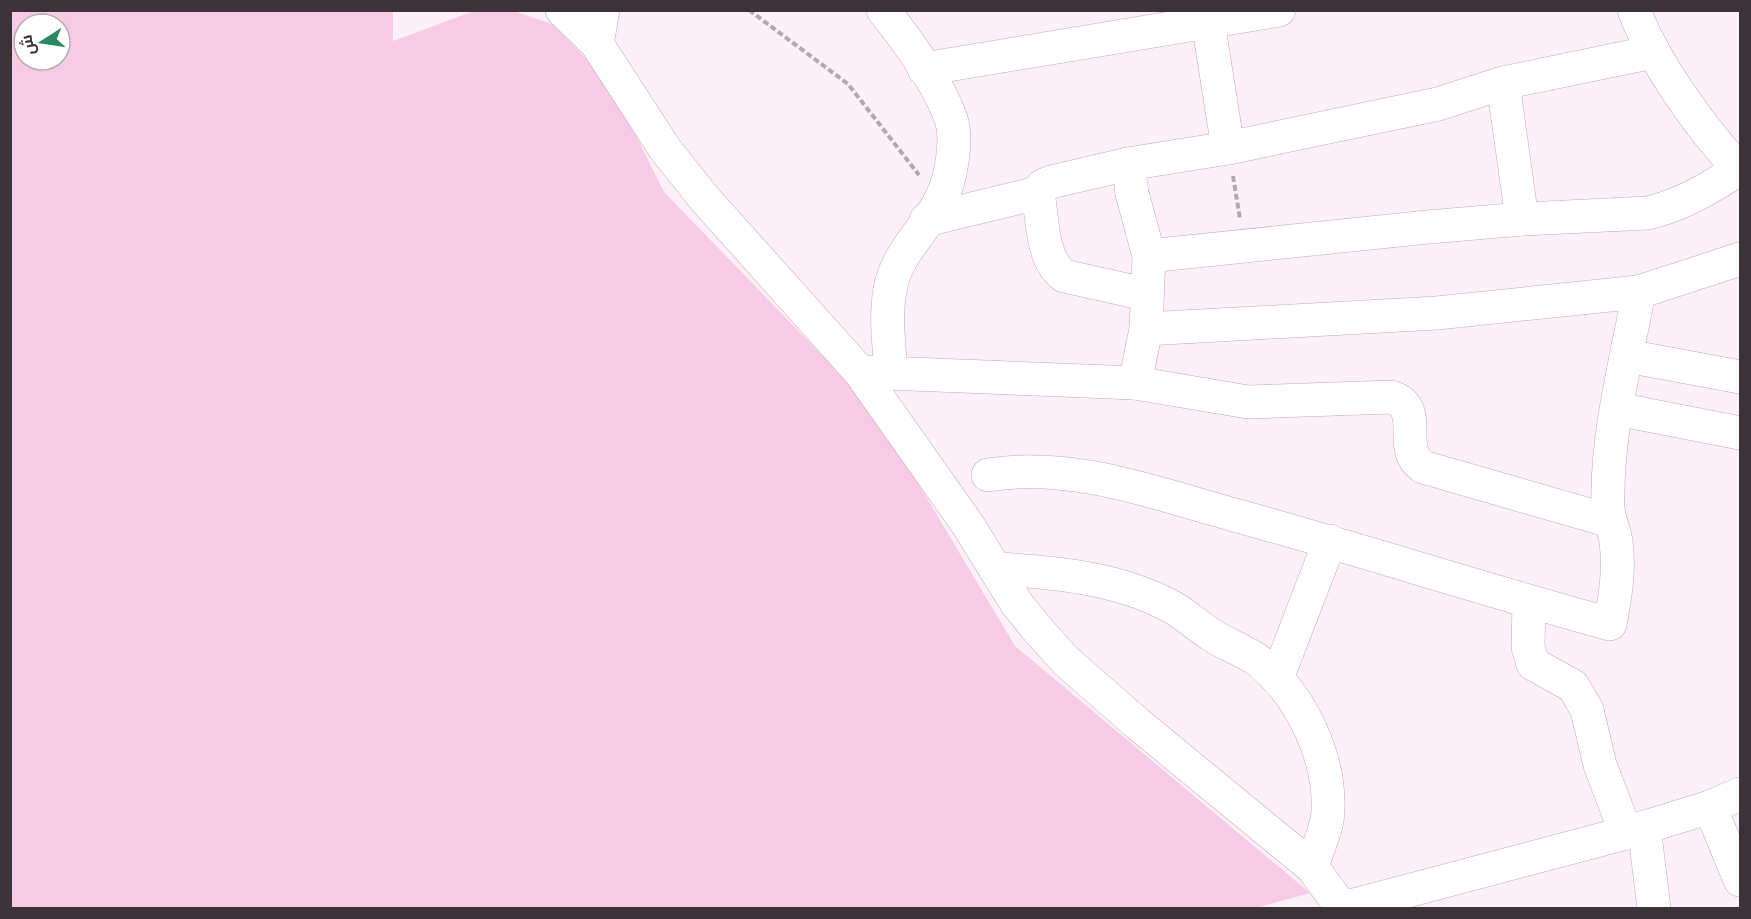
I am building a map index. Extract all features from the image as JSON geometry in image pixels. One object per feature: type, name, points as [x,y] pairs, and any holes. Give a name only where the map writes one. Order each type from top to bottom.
[{"type":"street","points":[[562,10],[597,44],[665,149],[704,198],[875,372],[1017,604],[1066,660],[1138,724],[1312,867],[1342,909],[1635,830],[1710,807],[1740,794]]},
{"type":"street","points":[[597,44],[603,10]]},
{"type":"street","points":[[875,372],[888,315],[892,282],[904,253],[933,211],[951,177],[952,120],[902,33],[883,10]]},
{"type":"street","points":[[924,69],[1279,10]]},
{"type":"street","points":[[1149,256],[1522,219],[1648,213],[1666,209],[1705,191],[1740,169],[1685,100],[1653,52],[1634,10]]},
{"type":"street","points":[[1208,22],[1228,148]]},
{"type":"street","points":[[1145,294],[1064,276],[1056,270],[1049,259],[1038,193],[1042,186],[1128,164],[1228,148],[1438,104],[1503,83],[1653,52]]},
{"type":"street","points":[[1503,83],[1522,219]]},
{"type":"street","points":[[1128,164],[1132,193],[1149,256],[1145,294],[1146,329],[1135,383]]},
{"type":"street","points":[[933,211],[1038,193]]},
{"type":"street","points":[[1146,329],[1437,313],[1639,292],[1740,259]]},
{"type":"street","points":[[988,476],[1020,470],[1045,471],[1119,483],[1330,541],[1529,602],[1610,624],[1617,561],[1616,540],[1608,507],[1617,409],[1639,292]]},
{"type":"street","points":[[1627,356],[1740,377]]},
{"type":"street","points":[[875,372],[1135,383],[1210,398],[1248,402],[1391,397],[1406,403],[1410,446],[1415,462],[1423,467],[1610,521]]},
{"type":"street","points":[[1617,409],[1740,433]]},
{"type":"street","points":[[1277,678],[1330,541]]},
{"type":"street","points":[[995,569],[1066,575],[1098,581],[1150,597],[1172,607],[1214,637],[1258,660],[1293,698],[1326,771],[1329,812],[1312,867]]},
{"type":"street","points":[[1529,602],[1528,647],[1533,664],[1573,686],[1587,710],[1600,765],[1635,830],[1654,909]]},
{"type":"street","points":[[1710,807],[1740,880]]},
{"type":"path","points":[[749,10],[848,84],[933,211]]},
{"type":"path","points":[[1228,148],[1245,246]]},
{"type":"shaded area","points":[[10,11],[393,11],[393,41],[474,11],[514,11],[552,24],[610,83],[664,192],[873,408],[1015,646],[1310,893],[1256,908],[11,908]]}]
